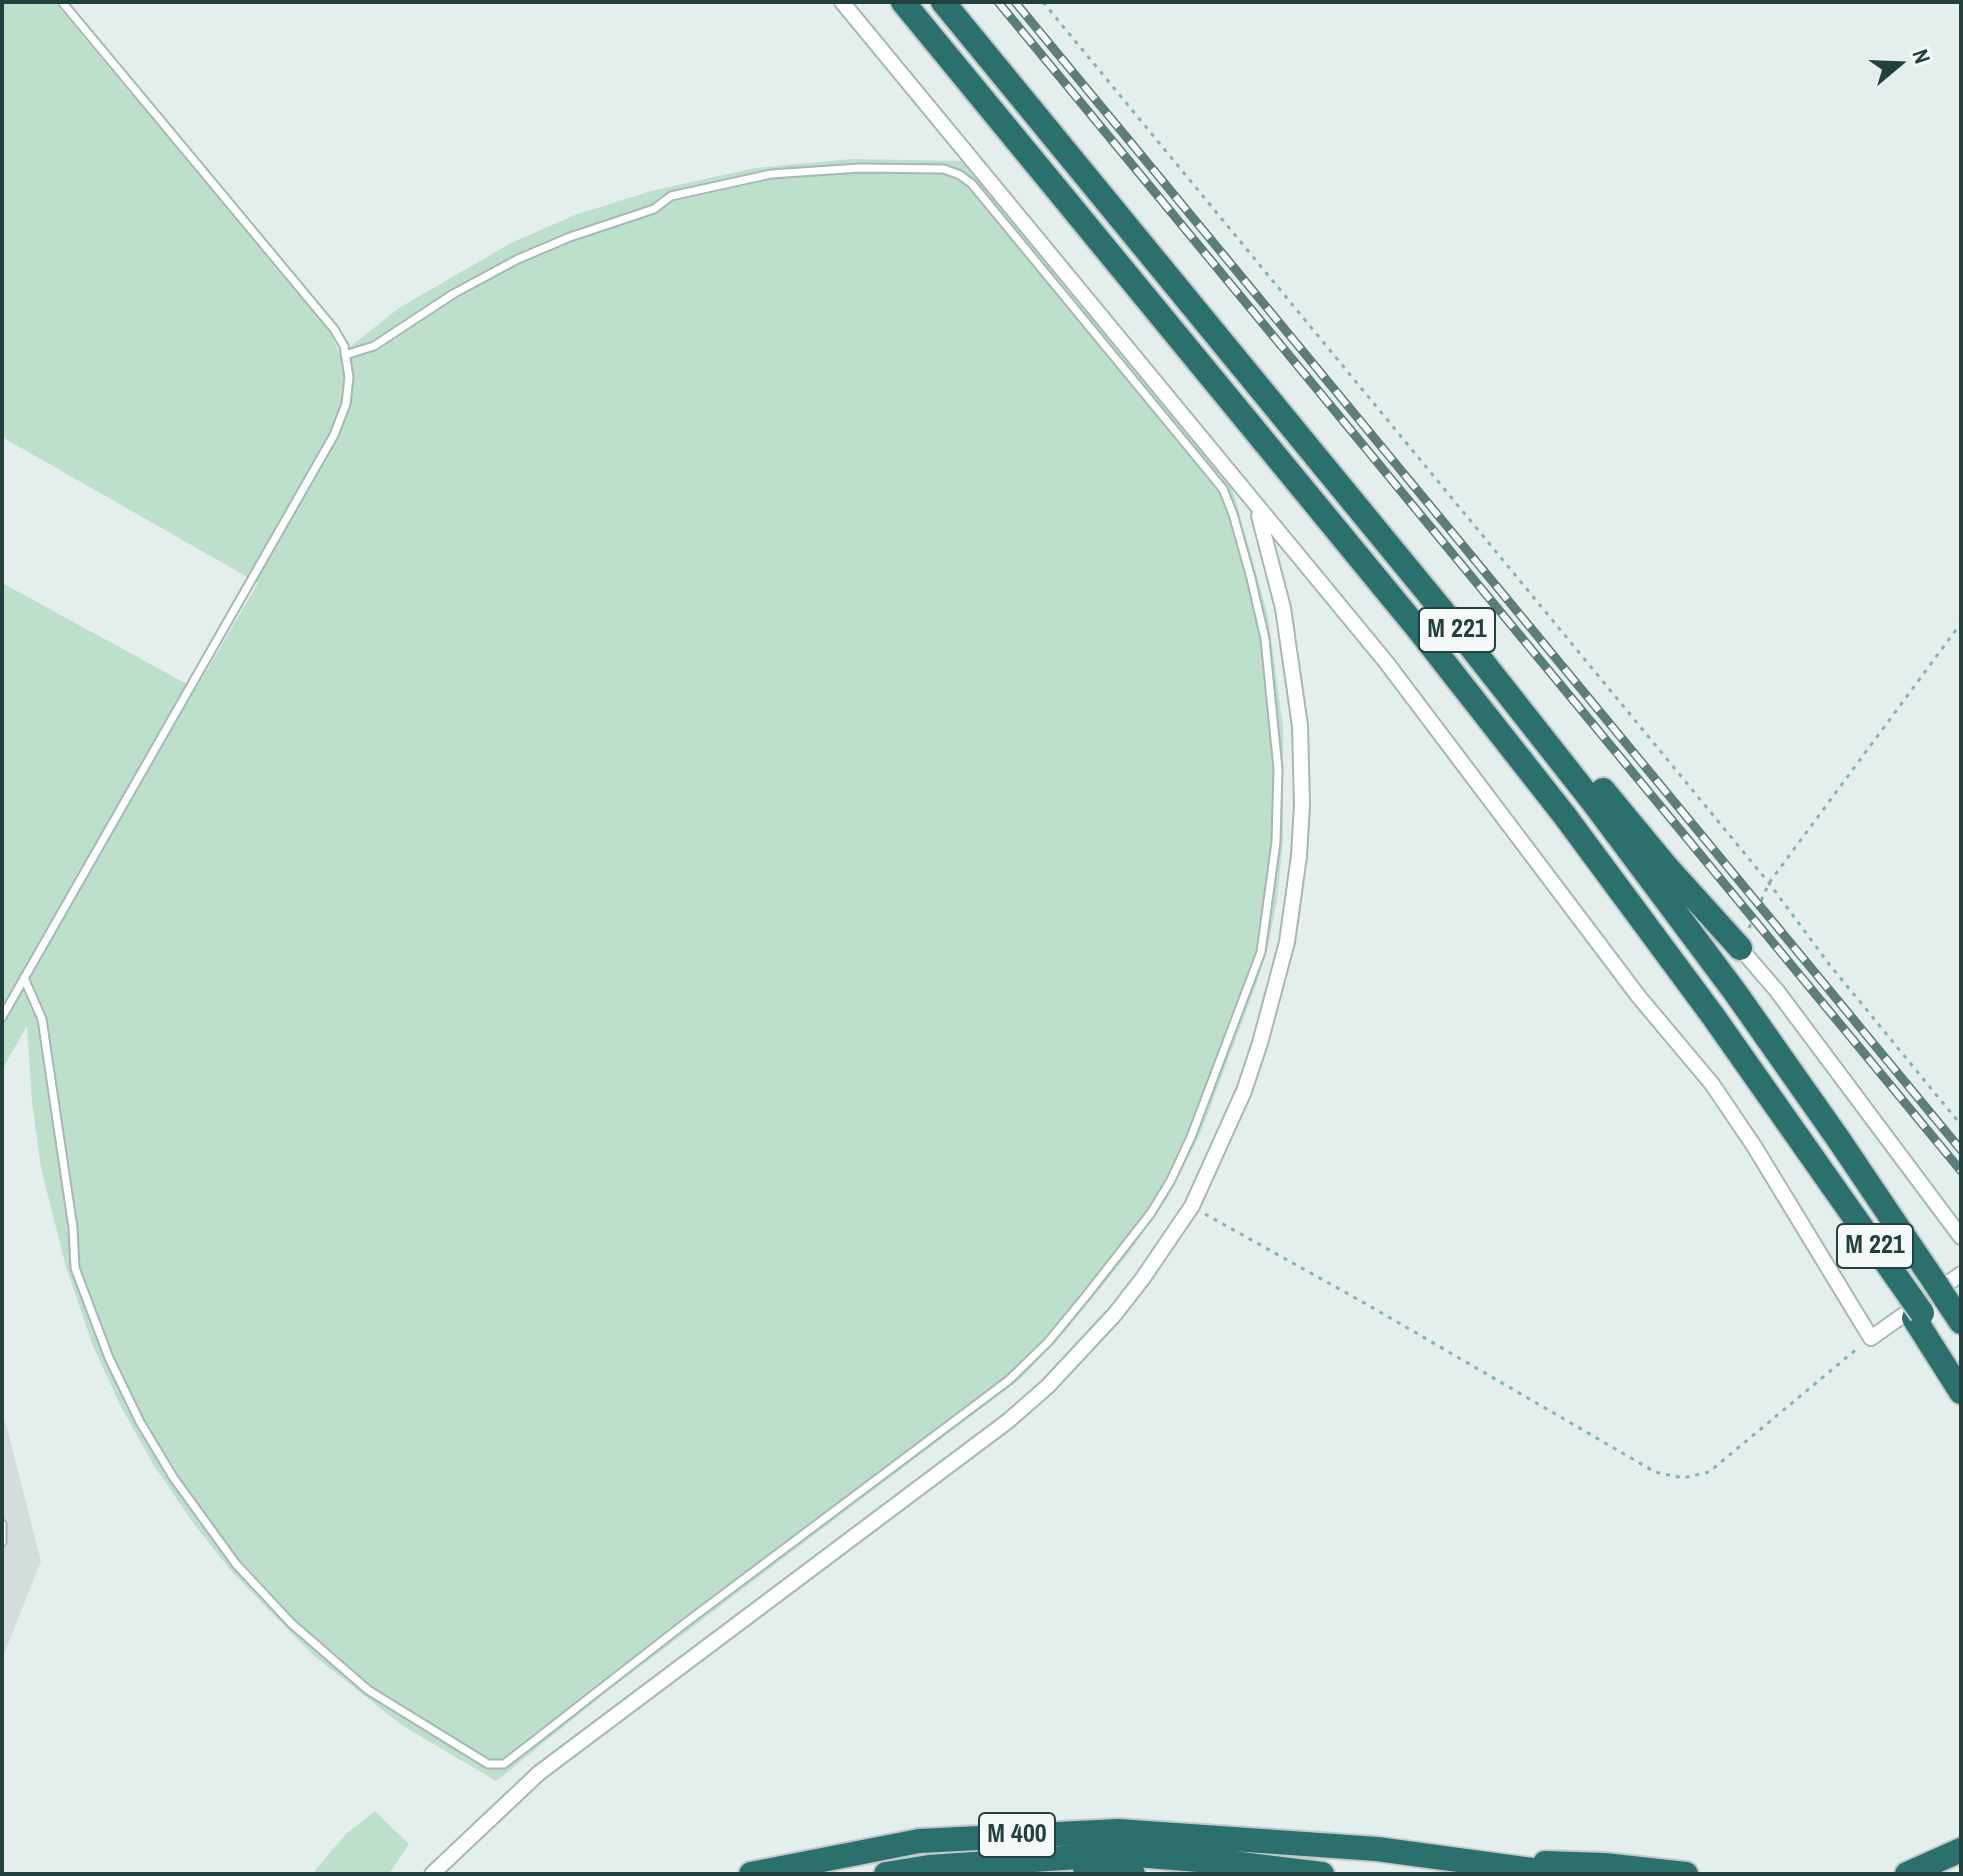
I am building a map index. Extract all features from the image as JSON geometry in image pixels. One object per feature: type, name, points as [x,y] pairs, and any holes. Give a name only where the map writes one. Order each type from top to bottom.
[{"type":"highway","name":"M 221","points":[[903,2],[1408,617],[1565,816],[1713,1016],[1961,1372]]},
{"type":"highway","name":"M 221","points":[[943,2],[1441,609],[1593,802],[1735,992],[1961,1322]]},
{"type":"highway","points":[[1441,609],[1740,948]]},
{"type":"highway","name":"M 221","points":[[1914,1308],[1961,1392]]},
{"type":"highway","name":"M 400","points":[[751,1874],[919,1841],[1118,1831],[1377,1849],[1561,1874]]},
{"type":"highway","points":[[1907,1874],[1961,1850]]},
{"type":"highway","name":"M 400","points":[[886,1874],[929,1867],[1123,1854],[1322,1874]]},
{"type":"highway","points":[[1443,1859],[1604,1865],[1686,1874]]},
{"type":"highway","points":[[1027,1861],[1133,1874]]},
{"type":"street","points":[[842,2],[1386,662],[1602,949],[1719,1094],[1871,1338],[1961,1274]]},
{"type":"street","points":[[432,1874],[550,1764],[1008,1421],[1048,1386],[1115,1314],[1192,1206],[1238,1106],[1260,1043],[1287,942],[1299,856],[1302,805],[1300,726],[1283,608],[1257,508]]},
{"type":"street","points":[[1740,948],[1785,1000],[1961,1237]]},
{"type":"lane","points":[[3,1013],[334,435],[346,404],[349,377],[345,355],[334,329],[62,2]]},
{"type":"lane","points":[[24,978],[42,1019],[73,1228],[75,1268],[109,1358],[140,1422],[173,1477],[236,1564],[291,1623],[368,1690],[488,1764],[504,1764],[1009,1380],[1048,1342],[1086,1296],[1151,1213],[1171,1180],[1191,1137],[1261,952],[1276,842],[1278,769],[1265,639],[1251,578],[1223,489],[972,184],[944,169],[860,168],[771,174],[671,196],[654,209],[570,237],[518,259],[453,294],[374,346],[345,355]]},
{"type":"lane","points":[[2,1524],[2,1542]]},
{"type":"path","points":[[1043,2],[1769,883],[1829,964],[1961,1125]]},
{"type":"path","points":[[1740,948],[1769,883],[1961,623]]},
{"type":"path","points":[[1192,1206],[1655,1472],[1683,1478],[1709,1472],[1871,1338]]},
{"type":"shaded area","points":[[2,1409],[41,1561],[2,1659]]},
{"type":"green space","points":[[2,2],[54,2],[329,329],[340,355],[399,308],[511,243],[575,215],[651,191],[755,168],[852,159],[963,161],[1232,487],[1268,616],[1283,727],[1283,842],[1277,901],[1256,985],[1200,1134],[1169,1195],[1128,1254],[1064,1333],[1020,1379],[608,1691],[496,1781],[403,1726],[313,1655],[232,1572],[194,1524],[153,1464],[121,1407],[93,1346],[66,1267],[41,1168],[32,1102],[27,1026],[2,1070],[2,583],[196,689],[258,583],[2,437]]},
{"type":"green space","points":[[375,1811],[409,1844],[389,1874],[315,1874],[315,1870],[346,1834]]},
{"type":"railway","points":[[998,2],[1961,1171]]},
{"type":"railway","points":[[1015,2],[1961,1150]]}]
